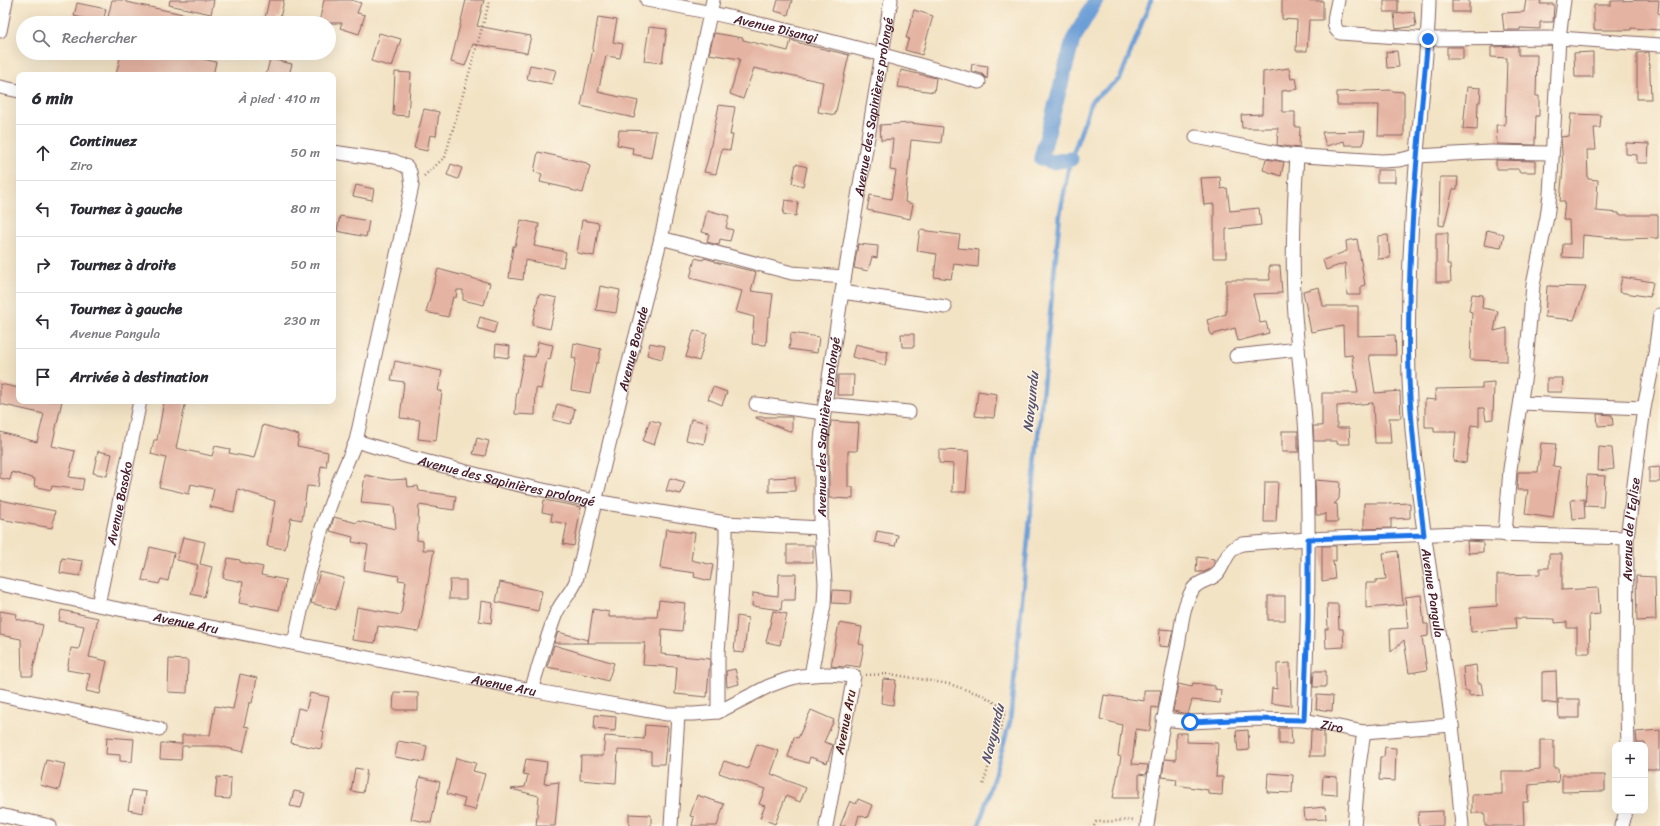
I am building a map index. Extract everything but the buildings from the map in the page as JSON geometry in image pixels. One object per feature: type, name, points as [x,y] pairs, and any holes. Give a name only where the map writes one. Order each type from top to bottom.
[{"type":"street","points":[[0,30],[6,0]]},
{"type":"street","name":"Avenue Disangi","points":[[647,0],[712,6],[979,82]]},
{"type":"street","name":"Avenue des Sapinières prolongé","points":[[356,441],[409,457],[495,479],[594,501],[726,523],[821,528],[821,441],[825,408],[844,277],[891,0]]},
{"type":"street","points":[[1338,0],[1334,24],[1337,31],[1428,39],[1559,38],[1660,45]]},
{"type":"street","name":"Avenue Pangula","points":[[1429,0],[1428,39],[1417,156],[1409,286],[1409,379],[1412,424],[1424,535],[1452,726],[1462,826]]},
{"type":"street","points":[[1505,535],[1510,469],[1521,403],[1533,285],[1547,217],[1550,194],[1551,153],[1559,38],[1564,0]]},
{"type":"street","name":"Avenue Boende","points":[[531,690],[555,616],[562,602],[573,588],[661,238],[712,6]]},
{"type":"street","points":[[0,87],[16,90]]},
{"type":"street","points":[[1196,137],[1297,156],[1382,161],[1399,160],[1417,156],[1490,152],[1551,153]]},
{"type":"street","points":[[294,643],[309,575],[322,528],[338,483],[356,441],[412,186],[410,172],[401,164],[394,161],[336,152]]},
{"type":"street","points":[[1297,156],[1293,219],[1294,299],[1305,414],[1308,539],[1308,619],[1304,720]]},
{"type":"street","points":[[661,238],[792,273],[844,277]]},
{"type":"street","points":[[842,292],[945,306]]},
{"type":"street","name":"Avenue de l'Eglise","points":[[1628,742],[1626,681],[1627,538],[1644,408],[1655,352],[1660,315]]},
{"type":"street","points":[[1236,356],[1298,349]]},
{"type":"street","points":[[1521,403],[1644,408]]},
{"type":"street","name":"Avenue Basoko","points":[[98,605],[139,404]]},
{"type":"street","points":[[756,404],[909,412]]},
{"type":"street","points":[[718,712],[718,653],[726,523]]},
{"type":"street","points":[[811,675],[824,605],[825,583],[821,528]]},
{"type":"street","points":[[1148,823],[1163,719],[1181,632],[1183,609],[1196,586],[1215,576],[1231,550],[1238,545],[1308,539],[1461,533],[1627,538]]},
{"type":"street","name":"Avenue Aru","points":[[0,584],[98,605],[531,690],[651,712],[678,715],[718,712],[785,680],[811,675],[854,676],[826,826]]},
{"type":"street","points":[[0,695],[159,729]]},
{"type":"street","points":[[670,826],[678,715]]},
{"type":"street","name":"Ziro","points":[[1163,719],[1190,722],[1255,719],[1304,720],[1364,732],[1452,726]]},
{"type":"street","points":[[1354,826],[1359,766],[1364,732]]},
{"type":"street","points":[[1622,826],[1625,814]]},
{"type":"street","points":[[0,815],[49,826]]},
{"type":"path","points":[[412,186],[445,157],[490,0]]},
{"type":"path","points":[[854,676],[890,674],[949,684],[982,694],[1006,709],[984,785]]},
{"type":"path","points":[[1094,826],[1096,822],[1148,823]]},
{"type":"waterway","points":[[1071,159],[1052,162],[1041,158],[1073,40],[1096,0]]},
{"type":"waterway","name":"Navyundu","points":[[979,826],[1010,722],[1060,214],[1069,165],[1092,100],[1120,79],[1151,0]]},
{"type":"route","points":[[1190,722],[1255,719],[1304,720],[1308,619],[1308,539],[1424,535],[1412,424],[1409,379],[1409,286],[1417,156],[1428,39]]}]
